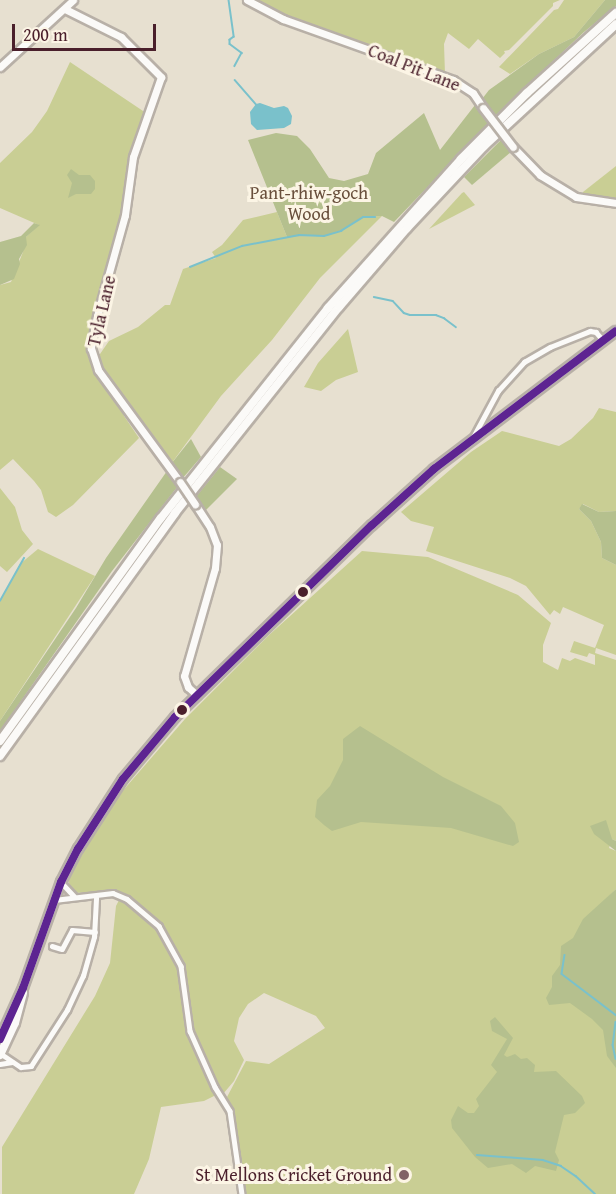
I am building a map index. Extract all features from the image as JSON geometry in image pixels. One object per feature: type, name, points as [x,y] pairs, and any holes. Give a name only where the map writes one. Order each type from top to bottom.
[{"type":"highway","points":[[0,741],[150,532],[328,308],[461,159],[547,75],[616,13]]},
{"type":"highway","points":[[0,756],[171,518],[339,307],[470,161],[537,95],[616,24]]},
{"type":"main road","points":[[0,1039],[23,988],[61,882],[91,826],[123,779],[197,695],[372,525],[434,469],[616,331]]},
{"type":"main road","points":[[0,1054],[15,1023],[23,988]]},
{"type":"street","points":[[0,67],[73,0]]},
{"type":"street","name":"Coal Pit Lane","points":[[247,0],[284,19],[453,80],[473,93],[513,147],[540,175],[581,200],[616,203]]},
{"type":"street","name":"Tyla Lane","points":[[65,9],[121,38],[161,77],[133,157],[125,215],[97,316],[91,348],[98,370],[195,504],[210,527],[217,545],[215,568],[184,676],[188,687],[197,695]]},
{"type":"street","points":[[471,441],[498,391],[524,362],[557,344],[590,331],[596,332],[604,342]]},
{"type":"street","points":[[61,882],[74,896]]},
{"type":"street","points":[[54,900],[108,892],[127,899],[156,922],[171,946],[185,981],[190,1031],[215,1087],[230,1112],[242,1194]]},
{"type":"street","points":[[0,1054],[26,1068],[31,1066],[63,1017],[83,976],[96,929],[96,898]]},
{"type":"street","points":[[52,946],[62,949],[72,930],[96,929]]},
{"type":"street","points":[[0,1064],[12,1062]]},
{"type":"green space","points":[[252,0],[560,0],[553,3],[553,6],[509,50],[504,51],[505,53],[500,58],[478,39],[469,49],[448,33],[444,44],[445,74],[282,15]]},
{"type":"green space","points":[[564,0],[605,0],[574,37],[539,54],[510,74],[499,67],[554,10],[558,9]]},
{"type":"green space","points":[[605,0],[616,0],[616,6],[584,32],[495,116],[482,99],[489,90],[539,54],[574,37]]},
{"type":"green space","points":[[70,62],[146,113],[128,165],[123,210],[88,343],[98,375],[123,410],[124,416],[139,438],[73,505],[56,517],[48,512],[41,490],[13,459],[0,470],[0,285],[11,282],[23,252],[26,237],[39,225],[0,208],[0,163],[32,132],[47,111]]},
{"type":"green space","name":"Pant-rhiw-goch Wood","points":[[475,105],[490,122],[394,222],[382,216],[364,217],[341,231],[324,236],[287,237],[248,140],[276,133],[297,136],[310,149],[329,178],[344,181],[368,174],[376,153],[424,113],[440,150]]},
{"type":"green space","points":[[502,139],[511,152],[472,185],[464,177]]},
{"type":"green space","points":[[616,166],[616,200],[582,196],[583,192]]},
{"type":"green space","points":[[71,169],[79,175],[90,175],[95,181],[95,189],[91,194],[76,194],[68,198],[72,183],[67,175]]},
{"type":"green space","points":[[464,192],[475,205],[429,229],[462,193]]},
{"type":"green space","points":[[277,212],[287,237],[324,236],[341,231],[363,217],[382,216],[320,278],[272,340],[221,396],[171,464],[134,410],[129,408],[107,378],[95,354],[100,354],[109,341],[138,327],[165,305],[170,305],[183,269],[216,258],[212,252],[222,245],[243,220]]},
{"type":"green space","points":[[34,223],[40,225],[26,237],[27,245],[19,259],[20,264],[14,279],[0,285],[0,242],[21,236]]},
{"type":"green space","points":[[348,329],[358,372],[336,380],[321,391],[304,387],[318,363]]},
{"type":"green space","points":[[599,408],[616,412],[616,511],[599,512],[583,504],[579,509],[591,521],[601,542],[602,558],[616,565],[616,655],[596,648],[595,653],[616,660],[616,841],[612,839],[609,848],[616,851],[616,889],[607,898],[616,1015],[616,1194],[244,1194],[234,1120],[227,1097],[246,1061],[269,1064],[325,1028],[316,1016],[264,993],[248,1004],[239,1018],[234,1041],[244,1060],[234,1081],[223,1094],[192,1031],[183,966],[161,925],[128,898],[108,891],[76,893],[71,890],[68,880],[107,809],[185,719],[268,636],[362,551],[428,557],[518,595],[551,623],[543,645],[543,662],[558,670],[562,658],[570,661],[575,658],[595,665],[595,655],[589,653],[587,657],[570,652],[574,641],[595,648],[604,625],[563,607],[560,614],[554,610],[550,615],[526,586],[510,578],[426,551],[434,527],[411,521],[401,512],[471,452],[502,431],[559,446],[571,439],[593,418]]},
{"type":"green space","points":[[191,439],[201,457],[182,479],[171,464]]},
{"type":"green space","points":[[220,467],[237,479],[205,511],[195,498]]},
{"type":"green space","points":[[167,471],[178,486],[112,571],[0,731],[0,721],[76,608],[106,558]]},
{"type":"green space","points":[[0,488],[15,507],[22,530],[33,544],[7,572],[0,566]]},
{"type":"green space","points":[[582,504],[599,512],[616,511],[616,565],[602,558],[601,542],[591,521],[579,509]]},
{"type":"green space","points":[[38,549],[95,576],[0,721],[0,601],[20,564]]},
{"type":"green space","points":[[360,726],[443,777],[501,806],[515,823],[519,842],[513,846],[451,828],[361,822],[332,831],[315,817],[317,800],[330,786],[343,760],[343,739]]},
{"type":"green space","points":[[606,820],[612,839],[616,841],[616,851],[594,834],[590,826]]},
{"type":"green space","points":[[616,889],[616,1068],[607,1056],[603,1030],[592,1019],[570,1003],[549,1005],[546,998],[552,987],[552,976],[560,965],[561,946],[573,938],[583,919]]},
{"type":"green space","points":[[123,899],[155,923],[179,966],[188,1032],[218,1094],[204,1101],[161,1107],[149,1159],[134,1194],[2,1194],[2,1147],[95,996],[110,963],[116,906],[119,900]]},
{"type":"green space","points":[[495,1017],[513,1038],[504,1055],[507,1057],[515,1054],[521,1059],[527,1058],[535,1065],[534,1072],[556,1071],[582,1096],[585,1103],[575,1113],[564,1115],[555,1152],[559,1160],[556,1171],[535,1166],[526,1173],[512,1164],[488,1168],[475,1157],[452,1128],[451,1120],[458,1106],[468,1113],[474,1113],[479,1106],[476,1099],[497,1072],[491,1065],[507,1039],[492,1031],[490,1021]]},
{"type":"water","points":[[260,103],[274,108],[284,106],[288,108],[292,116],[291,124],[284,128],[257,130],[251,124],[250,112],[256,104]]},
{"type":"waterway","points":[[229,0],[234,37],[230,40],[230,44],[242,53],[235,66]]},
{"type":"waterway","points":[[235,80],[256,104]]},
{"type":"waterway","points":[[190,267],[242,246],[299,235],[324,236],[341,231],[363,217],[375,217]]},
{"type":"waterway","points":[[374,297],[393,301],[404,313],[436,315],[456,327]]},
{"type":"waterway","points":[[0,601],[24,558]]},
{"type":"waterway","points":[[565,955],[562,974],[616,1015]]},
{"type":"waterway","points":[[616,1022],[613,1045],[616,1059]]},
{"type":"waterway","points":[[477,1155],[543,1160],[561,1166],[576,1176],[595,1194]]},
{"type":"transit line","points":[[0,1039],[23,988],[61,882],[78,849],[123,779],[175,717],[372,525],[434,469],[616,331]]},
{"type":"place","name":"St Mellons Cricket Ground","points":[[404,1175]]}]
